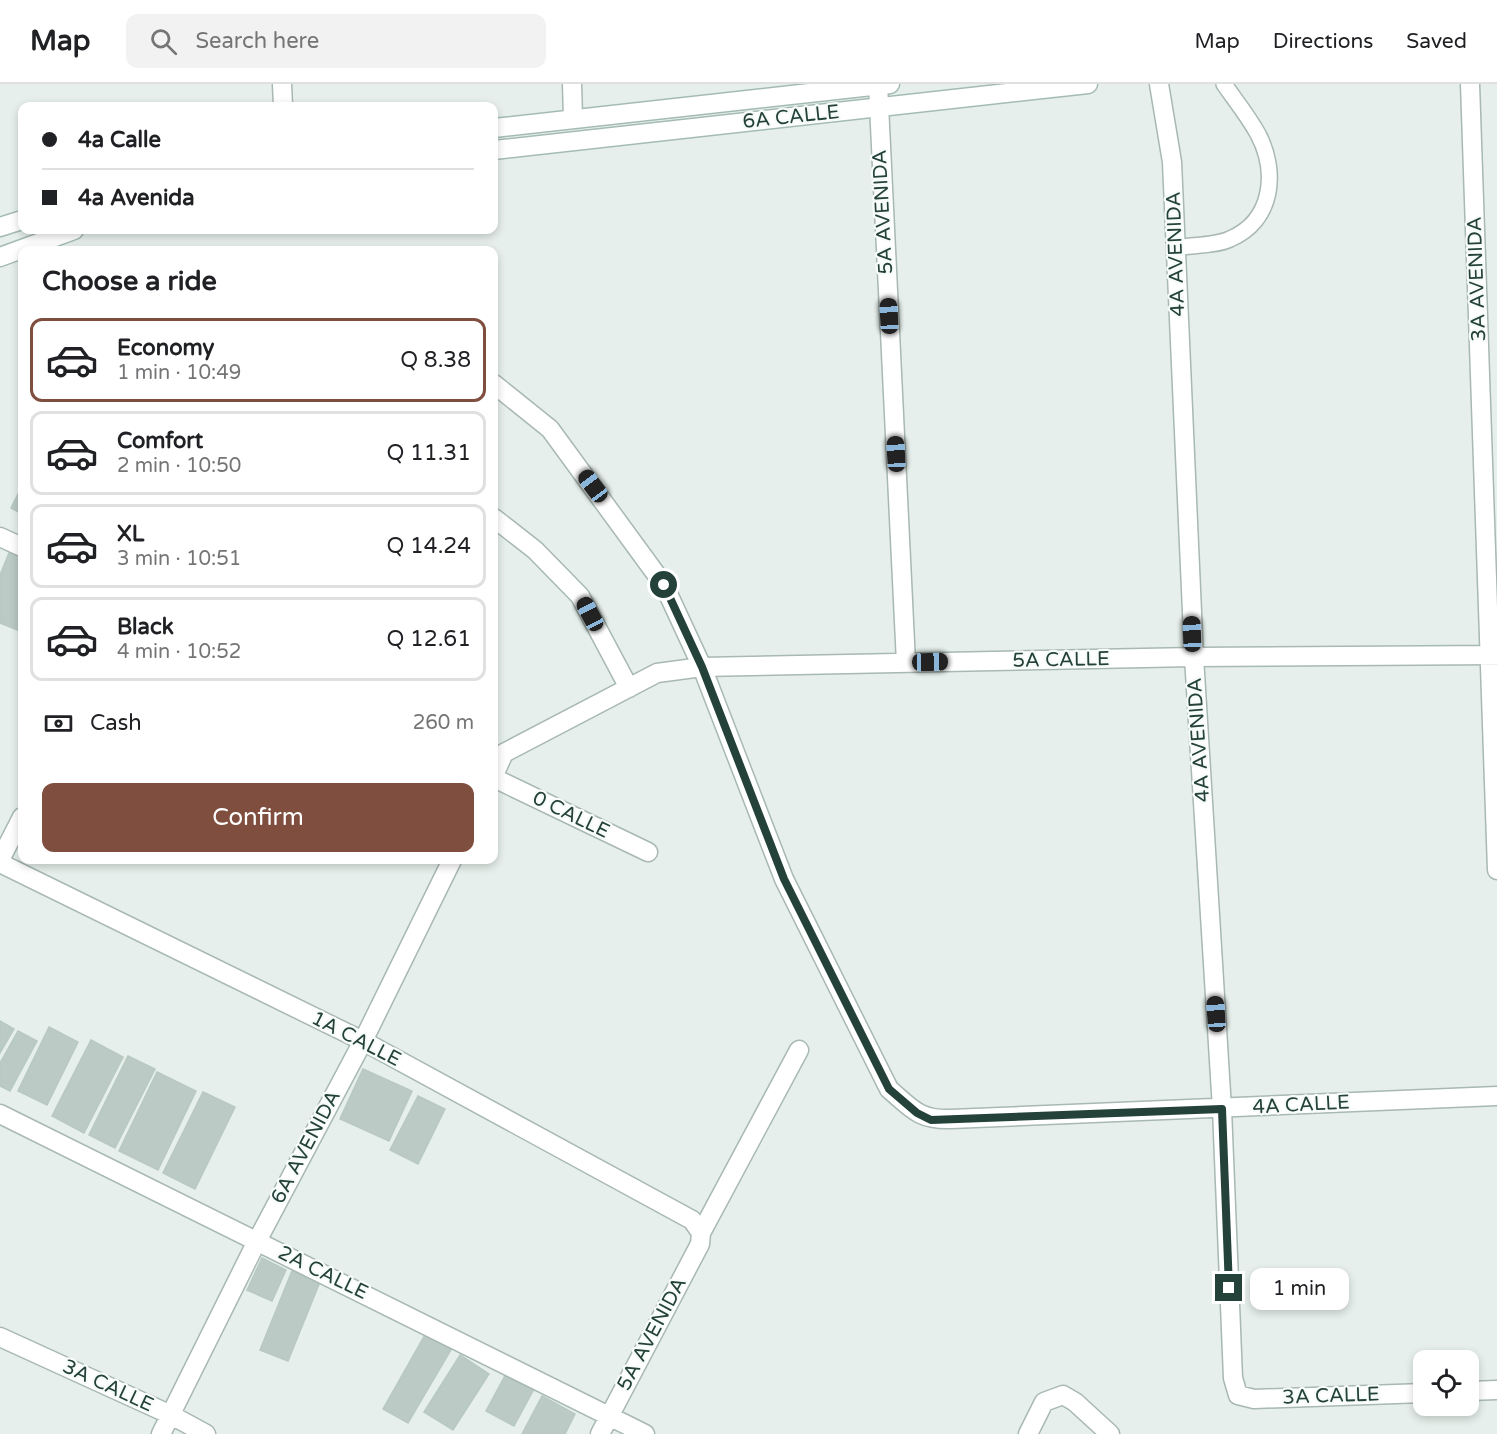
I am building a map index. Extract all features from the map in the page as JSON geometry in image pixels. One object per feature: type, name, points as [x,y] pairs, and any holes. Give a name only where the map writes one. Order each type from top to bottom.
[{"type":"street","points":[[282,84],[283,102]]},
{"type":"street","points":[[572,84],[573,117]]},
{"type":"street","name":"6A CALLE","points":[[498,150],[1088,84]]},
{"type":"street","name":"4A AVENIDA","points":[[1160,84],[1172,162],[1194,657],[1222,1109],[1233,1378],[1239,1395]]},
{"type":"street","name":"3A AVENIDA","points":[[1470,84],[1493,655],[1497,870]]},
{"type":"street","name":"6A CALLE","points":[[498,127],[573,117],[882,85]]},
{"type":"street","name":"5A AVENIDA","points":[[882,85],[878,107],[906,663]]},
{"type":"street","points":[[0,226],[18,221]]},
{"type":"street","points":[[30,246],[63,234]]},
{"type":"street","points":[[0,257],[18,250]]},
{"type":"street","name":"4A CALLE","points":[[498,387],[550,429],[664,585],[702,667],[784,879],[889,1089],[917,1113],[931,1120],[1497,1096]]},
{"type":"street","points":[[498,521],[535,550],[580,596],[629,688],[504,753],[498,767]]},
{"type":"street","points":[[0,537],[18,545]]},
{"type":"street","name":"5A CALLE","points":[[629,688],[657,673],[702,667],[1194,657],[1493,655]]},
{"type":"street","name":"0 CALLE","points":[[498,778],[648,852]]},
{"type":"street","points":[[0,861],[18,825]]},
{"type":"street","name":"1A CALLE","points":[[0,861],[363,1041],[692,1220],[700,1233]]},
{"type":"street","name":"6A AVENIDA","points":[[162,1434],[256,1241],[363,1041],[450,864]]},
{"type":"street","name":"5A AVENIDA","points":[[600,1434],[700,1244],[700,1233],[799,1050]]},
{"type":"street","name":"2A CALLE","points":[[0,1114],[645,1434]]},
{"type":"street","name":"3A CALLE","points":[[3,1345],[171,1415],[206,1434]]},
{"type":"street","points":[[1479,1391],[1497,1390]]},
{"type":"street","name":"3A CALLE","points":[[1239,1395],[1254,1399],[1413,1393]]},
{"type":"street","points":[[1028,1434],[1044,1402],[1064,1395],[1110,1434]]},
{"type":"lane","points":[[1176,248],[1230,240],[1259,218],[1269,198],[1270,175],[1258,135],[1224,84]]},
{"type":"building","points":[[18,494],[18,512],[11,508]]},
{"type":"building","points":[[9,553],[18,556],[18,630],[0,623],[0,575]]},
{"type":"building","points":[[0,1021],[14,1029],[0,1053]]},
{"type":"building","points":[[49,1027],[78,1042],[47,1105],[18,1091]]},
{"type":"building","points":[[18,1031],[37,1041],[10,1091],[0,1086],[0,1063]]},
{"type":"building","points":[[91,1040],[123,1057],[84,1133],[52,1116]]},
{"type":"building","points":[[128,1056],[155,1069],[115,1148],[89,1135]]},
{"type":"building","points":[[363,1069],[412,1091],[389,1141],[340,1119]]},
{"type":"building","points":[[157,1072],[196,1091],[158,1170],[119,1151]]},
{"type":"building","points":[[203,1092],[235,1107],[195,1189],[163,1173]]},
{"type":"building","points":[[418,1096],[445,1109],[418,1164],[390,1150]]},
{"type":"building","points":[[262,1258],[286,1270],[272,1301],[247,1290]]},
{"type":"building","points":[[292,1271],[320,1282],[288,1361],[260,1350]]},
{"type":"building","points":[[426,1333],[452,1348],[408,1423],[383,1409]]},
{"type":"building","points":[[460,1355],[489,1374],[453,1430],[424,1412]]},
{"type":"building","points":[[507,1372],[535,1387],[514,1426],[486,1411]]},
{"type":"building","points":[[542,1396],[575,1414],[565,1434],[522,1434]]},
{"type":"route","points":[[664,585],[702,667],[784,879],[889,1089],[917,1113],[931,1120],[1222,1109],[1229,1288]]}]
